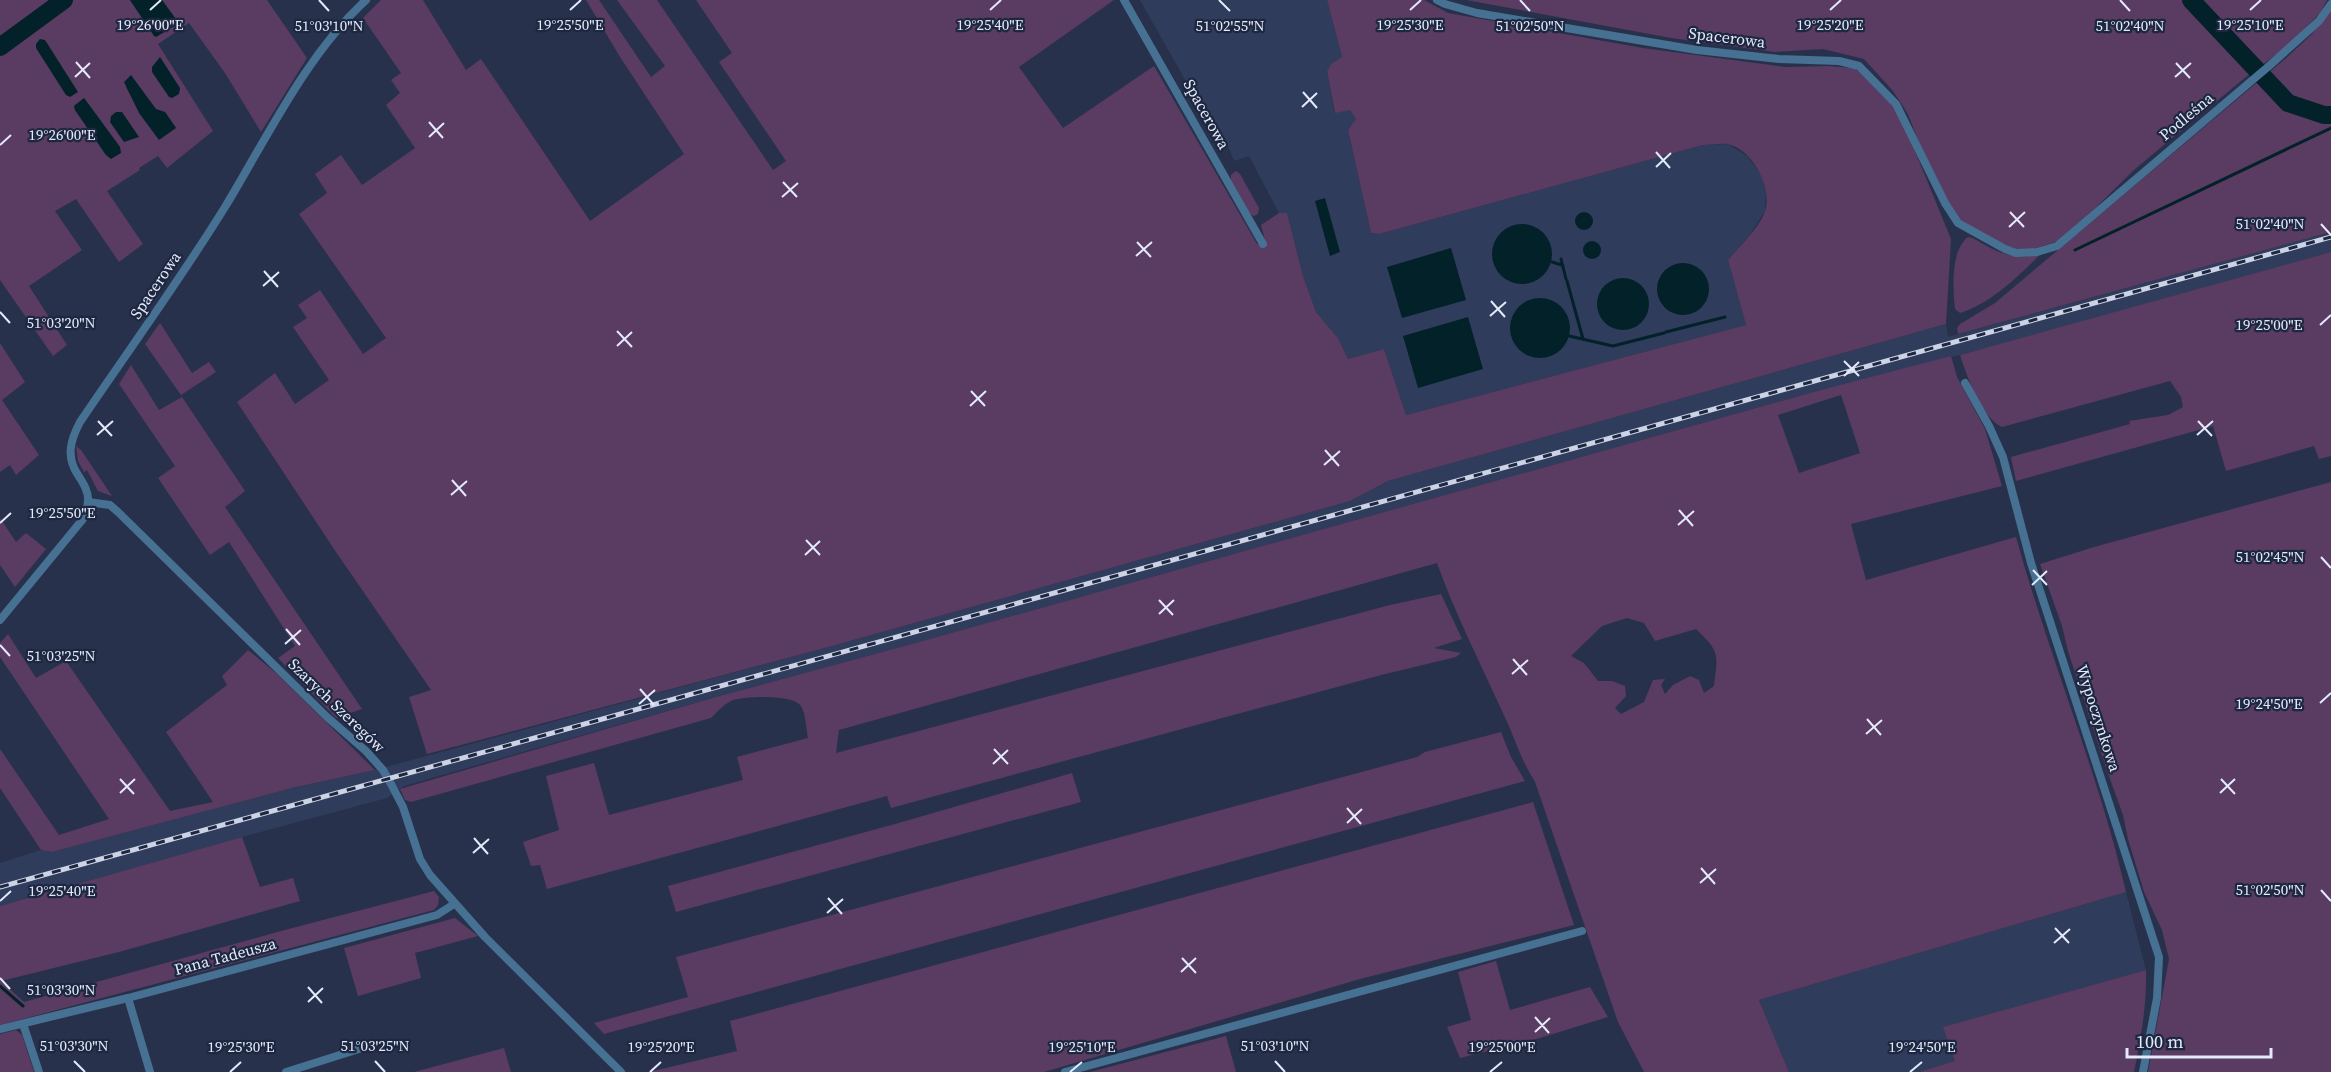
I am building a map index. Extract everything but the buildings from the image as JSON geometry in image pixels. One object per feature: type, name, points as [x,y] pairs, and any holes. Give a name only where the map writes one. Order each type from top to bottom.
[{"type":"street","name":"Spacerowa","points":[[88,502],[84,484],[74,468],[70,453],[73,435],[225,207],[293,92],[325,48],[366,0]]},
{"type":"street","name":"Spacerowa","points":[[1124,0],[1263,244]]},
{"type":"street","name":"Spacerowa","points":[[1437,0],[1477,13],[1697,50],[1779,59],[1839,61],[1859,66],[1896,104],[1951,214],[1965,227],[2016,253],[2037,252],[2057,246]]},
{"type":"street","name":"Podleśna","points":[[2057,246],[2269,66],[2319,21],[2331,4]]},
{"type":"street","name":"Wypoczynkowa","points":[[1965,383],[2003,457],[2031,563],[2159,957],[2157,998],[2143,1072]]},
{"type":"street","points":[[0,620],[76,530],[83,519],[88,502]]},
{"type":"street","name":"Szarych Szeregów","points":[[88,502],[110,505],[118,512],[327,717],[366,751],[383,770],[399,799],[425,867],[454,904],[621,1072]]},
{"type":"street","name":"Pana Tadeusza","points":[[0,1029],[128,998],[437,915],[454,904]]},
{"type":"street","points":[[1065,1072],[1582,931]]},
{"type":"street","points":[[128,998],[150,1072]]},
{"type":"street","points":[[23,1024],[39,1072]]},
{"type":"street","points":[[286,1072],[362,1048]]},
{"type":"shaded area","points":[[0,0],[130,0],[154,35],[178,22],[162,0],[267,0],[307,58],[261,132],[225,73],[189,23],[158,44],[213,131],[167,168],[158,156],[107,191],[143,244],[119,262],[76,199],[55,211],[82,250],[29,286],[67,345],[53,356],[0,280]],"holes":[[[131,76],[156,110],[165,112],[176,128],[145,121],[126,87]],[[84,98],[120,147],[106,155],[75,110],[74,106]]]},
{"type":"shaded area","points":[[130,0],[162,0],[178,22],[156,37]]},
{"type":"shaded area","points":[[381,0],[423,0],[466,70],[481,59],[590,221],[684,154],[620,57],[586,0],[599,0],[651,77],[665,66],[617,0],[657,0],[773,170],[786,161],[719,62],[732,53],[696,0],[1114,0],[1019,67],[1063,128],[1154,66],[1257,244],[1266,244],[1261,225],[1279,213],[1287,213],[1303,276],[1316,312],[1338,338],[1348,359],[1384,349],[1406,415],[1746,325],[1728,260],[1762,217],[1767,202],[1766,191],[1758,170],[1745,153],[1727,144],[1703,145],[1379,234],[1371,233],[1348,130],[1356,119],[1350,110],[1335,113],[1327,71],[1331,64],[1342,57],[1327,0],[1424,0],[1448,13],[1643,48],[1785,67],[1854,68],[1865,75],[1893,106],[1910,139],[1951,239],[1946,324],[1388,481],[1350,501],[825,648],[427,754],[409,697],[431,690],[237,402],[275,373],[295,404],[329,380],[293,327],[307,318],[298,305],[320,290],[363,354],[386,338],[299,214],[327,193],[315,174],[341,155],[362,185],[415,148],[386,105],[400,93],[391,80],[401,73],[363,18]]},
{"type":"shaded area","points":[[1140,0],[1327,0],[1342,58],[1331,64],[1327,71],[1334,112],[1350,110],[1356,119],[1348,130],[1371,233],[1379,234],[1703,145],[1728,144],[1747,156],[1761,174],[1766,191],[1765,211],[1749,236],[1728,260],[1746,325],[1406,415],[1384,349],[1348,359],[1338,338],[1316,312],[1303,276],[1287,213],[1279,213],[1249,156],[1234,161],[1225,138],[1219,140]]},
{"type":"shaded area","points":[[1466,0],[2327,0],[2320,13],[2289,45],[2247,76],[2135,169],[2081,222],[2058,241],[2024,252],[2009,248],[1956,218],[1924,156],[1908,114],[1893,91],[1864,59],[1823,49],[1775,52],[1671,38]]},
{"type":"shaded area","points":[[2331,8],[2331,232],[1958,334],[1957,328],[1960,324],[1995,303],[2285,59],[2311,35]]},
{"type":"shaded area","points":[[40,39],[45,40],[78,92],[70,97],[66,95],[36,48]]},
{"type":"shaded area","points":[[160,57],[180,88],[179,94],[172,98],[152,72],[152,67]]},
{"type":"shaded area","points":[[131,75],[156,109],[165,112],[176,128],[159,140],[139,113],[124,82]]},
{"type":"shaded area","points":[[84,98],[120,147],[121,153],[111,159],[75,110],[74,106]]},
{"type":"shaded area","points":[[116,112],[122,112],[139,137],[124,142],[110,122],[111,116]]},
{"type":"shaded area","points":[[1236,171],[1240,174],[1259,208],[1258,214],[1254,216],[1250,214],[1231,180],[1231,175]]},
{"type":"shaded area","points":[[1325,198],[1340,252],[1330,256],[1315,201]]},
{"type":"shaded area","points":[[1584,212],[1590,215],[1593,221],[1590,227],[1584,230],[1578,227],[1575,221],[1578,215]]},
{"type":"shaded area","points":[[1516,224],[1528,224],[1544,232],[1550,242],[1552,254],[1550,266],[1544,276],[1528,284],[1516,284],[1500,276],[1492,260],[1492,248],[1500,232]]},
{"type":"shaded area","points":[[2331,232],[2331,252],[2030,337],[1817,391],[716,697],[404,786],[387,798],[0,906],[0,863],[41,850],[52,852],[296,787],[375,770],[825,648],[1350,501],[1388,481],[1946,324],[1948,337]]},
{"type":"shaded area","points":[[1968,237],[2013,256],[2042,253],[1994,296],[1960,313],[1955,309],[1955,261],[1962,243]]},
{"type":"shaded area","points":[[1592,241],[1598,244],[1601,250],[1598,256],[1592,259],[1586,256],[1583,250],[1586,244]]},
{"type":"shaded area","points":[[1451,248],[1466,300],[1402,318],[1387,267]]},
{"type":"shaded area","points":[[2331,252],[2331,456],[2319,459],[2314,446],[2226,471],[2213,426],[2016,481],[2011,457],[2130,424],[2129,421],[2168,415],[2183,407],[2181,397],[2170,381],[2002,427],[1994,422],[1981,405],[1960,355]]},
{"type":"shaded area","points":[[1683,263],[1693,265],[1701,271],[1707,279],[1709,289],[1707,299],[1701,307],[1693,313],[1683,315],[1673,313],[1665,307],[1659,299],[1657,289],[1659,279],[1665,271],[1673,265]]},
{"type":"shaded area","points":[[1623,278],[1637,282],[1645,290],[1649,304],[1645,318],[1637,326],[1623,330],[1609,326],[1601,318],[1597,304],[1601,290],[1609,282]]},
{"type":"shaded area","points":[[1534,298],[1546,298],[1557,303],[1565,311],[1570,328],[1568,340],[1557,353],[1546,358],[1534,358],[1523,353],[1515,345],[1510,334],[1510,322],[1515,311],[1523,303]]},
{"type":"shaded area","points":[[1468,317],[1483,369],[1418,388],[1403,336]]},
{"type":"shaded area","points":[[160,323],[192,373],[209,362],[216,372],[181,395],[145,344]]},
{"type":"shaded area","points":[[0,343],[25,382],[2,400],[39,455],[16,475],[10,465],[0,472]]},
{"type":"shaded area","points":[[1951,356],[1957,377],[1985,429],[2002,486],[1851,524],[1866,580],[2016,537],[2102,802],[2126,892],[1759,1000],[1789,1072],[1644,1072],[1618,1022],[1535,782],[1460,619],[1437,563],[839,730],[836,753],[1390,605],[1441,594],[1462,639],[1434,648],[1461,653],[1456,657],[1381,675],[891,808],[887,796],[547,889],[540,865],[531,866],[523,842],[559,830],[546,776],[594,763],[609,815],[743,780],[737,757],[808,738],[801,706],[797,702],[780,698],[758,697],[733,700],[711,718],[411,802],[405,800],[400,789],[716,697],[1817,391]],"holes":[[[1841,395],[1860,453],[1799,473],[1778,415]],[[1627,618],[1644,623],[1655,641],[1696,629],[1710,643],[1716,654],[1714,686],[1704,693],[1699,680],[1690,676],[1673,685],[1665,694],[1661,685],[1665,679],[1653,680],[1644,702],[1621,714],[1615,708],[1626,696],[1625,686],[1612,681],[1598,681],[1584,663],[1571,656],[1602,626]]]},
{"type":"shaded area","points":[[131,365],[159,410],[182,397],[245,491],[225,507],[362,709],[336,718],[278,658],[295,646],[229,542],[210,555],[158,478],[175,466],[119,384]]},
{"type":"shaded area","points":[[76,446],[112,496],[98,491],[87,470],[84,472],[78,461]]},
{"type":"shaded area","points":[[2331,482],[2331,1072],[2148,1072],[2169,959],[2162,930],[2144,892],[2123,815],[2040,564]]},
{"type":"shaded area","points":[[0,518],[16,542],[26,533],[46,549],[15,587],[0,565]]},
{"type":"shaded area","points":[[8,634],[36,678],[66,661],[170,811],[213,802],[166,732],[227,685],[222,676],[248,650],[275,672],[375,770],[296,787],[52,852],[41,850],[0,788],[0,749],[59,835],[109,819],[0,657],[0,643]]},
{"type":"shaded area","points":[[1501,732],[1511,757],[1525,781],[604,1034],[594,1023],[688,997],[676,957],[1417,757],[1425,752]]},
{"type":"shaded area","points":[[1072,773],[1081,802],[676,912],[668,886]]},
{"type":"shaded area","points":[[1533,802],[1574,925],[1360,979],[1044,1072],[649,1072],[737,1051],[730,1021]]},
{"type":"shaded area","points":[[242,837],[260,887],[293,878],[300,901],[119,952],[1,981],[24,1002],[434,891],[439,897],[438,905],[434,910],[0,1025],[0,906]]},
{"type":"shaded area","points":[[2126,892],[2146,970],[1944,1027],[1956,1061],[1919,1072],[1789,1072],[1759,1000]]},
{"type":"shaded area","points":[[455,918],[478,936],[415,953],[421,978],[358,996],[344,948]]},
{"type":"shaded area","points":[[1496,961],[1510,1010],[1590,987],[1608,1017],[1540,1038],[1460,1058],[1447,1027],[1471,1020],[1458,972]]},
{"type":"shaded area","points":[[2146,970],[2146,996],[2134,1072],[1919,1072],[1955,1061],[1943,1027]]},
{"type":"shaded area","points":[[16,1030],[22,1035],[34,1072],[0,1072],[0,1034]]},
{"type":"shaded area","points":[[1226,1036],[1236,1072],[1090,1072]]},
{"type":"shaded area","points":[[504,1048],[511,1072],[414,1072]]},
{"type":"waterway","points":[[0,47],[64,0]]},
{"type":"waterway","points":[[2191,0],[2288,103],[2324,115],[2331,115]]},
{"type":"waterway","points":[[2075,250],[2331,128]]},
{"type":"waterway","points":[[1561,259],[1566,279]]},
{"type":"waterway","points":[[1552,262],[1562,265]]},
{"type":"waterway","points":[[1567,281],[1583,339]]},
{"type":"waterway","points":[[1666,332],[1725,317]]},
{"type":"waterway","points":[[1569,336],[1613,346],[1664,333]]},
{"type":"waterway","points":[[0,986],[23,1006]]},
{"type":"railway","points":[[0,887],[2331,237]]}]
